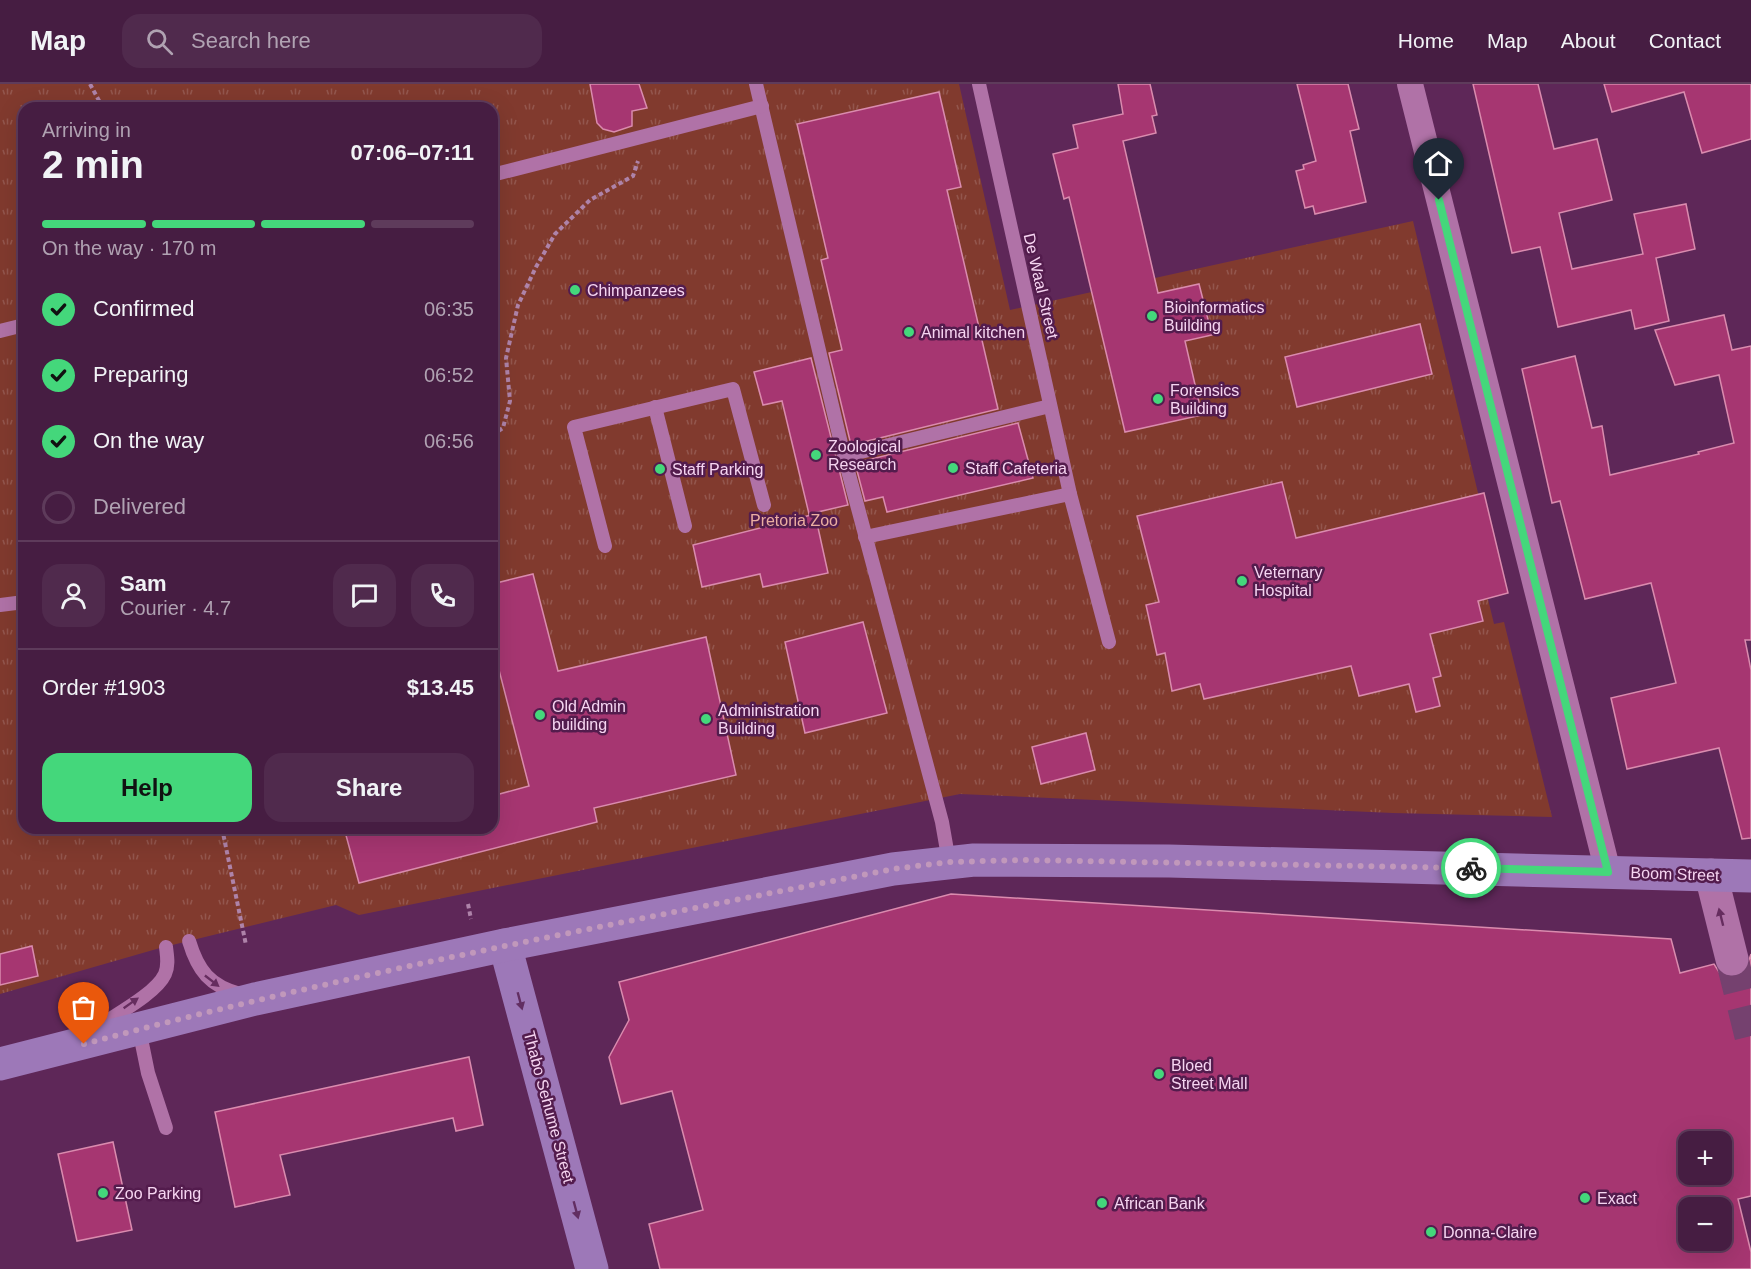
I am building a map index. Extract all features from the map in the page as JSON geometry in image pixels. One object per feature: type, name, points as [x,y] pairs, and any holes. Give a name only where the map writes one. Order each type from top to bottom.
[{"type":"main road","name":"Boom Street","points":[[0,1064],[255,999],[505,945],[893,869],[949,862],[1169,861],[1751,876]]},
{"type":"main road","name":"Thabo Sehume Street","points":[[505,945],[592,1269]]},
{"type":"street","points":[[1410,84],[1608,872]]},
{"type":"street","points":[[1711,875],[1732,959]]},
{"type":"lane","points":[[756,84],[844,456],[942,822],[949,862]]},
{"type":"lane","name":"De Waal Street","points":[[979,84],[1070,495],[1109,642]]},
{"type":"lane","points":[[498,173],[762,106]]},
{"type":"lane","points":[[0,331],[18,326]]},
{"type":"lane","points":[[605,546],[574,427],[733,389],[764,505]]},
{"type":"lane","points":[[844,456],[1050,406]]},
{"type":"lane","points":[[655,407],[685,526]]},
{"type":"lane","points":[[865,537],[1070,495]]},
{"type":"lane","points":[[0,606],[18,603]]},
{"type":"lane","points":[[189,942],[199,969],[207,979],[222,989],[255,999]]},
{"type":"lane","points":[[66,1049],[154,987],[164,976],[168,964],[166,947]]},
{"type":"lane","points":[[139,1029],[148,1073],[166,1128]]},
{"type":"path","points":[[90,84],[100,102]]},
{"type":"path","points":[[498,431],[503,428],[510,401],[506,358],[518,305],[536,267],[555,234],[590,200],[633,177],[647,135]]},
{"type":"path","points":[[223,834],[246,945]]},
{"type":"path","points":[[468,904],[471,923]]},
{"type":"green space","name":"Pretoria Zoo","points":[[0,84],[959,84],[1010,310],[1413,221],[1500,585],[1486,591],[1494,624],[1504,622],[1552,817],[1393,813],[960,794],[359,915],[336,905],[160,948],[0,994]]},
{"type":"building","points":[[590,84],[639,84],[647,108],[632,111],[632,126],[614,132],[603,129],[597,123]]},
{"type":"building","points":[[1118,84],[1150,84],[1157,115],[1152,116],[1156,133],[1123,141],[1158,293],[1199,284],[1212,335],[1185,341],[1202,415],[1125,432],[1069,197],[1064,199],[1053,154],[1078,148],[1073,125],[1123,114]]},
{"type":"building","points":[[1297,84],[1348,84],[1359,129],[1350,131],[1366,202],[1315,214],[1313,206],[1305,208],[1296,171],[1304,169],[1303,165],[1316,161]]},
{"type":"building","points":[[1473,84],[1538,84],[1554,149],[1597,139],[1612,200],[1559,213],[1572,269],[1643,254],[1634,214],[1686,204],[1695,249],[1656,258],[1669,321],[1635,329],[1631,310],[1558,327],[1540,247],[1512,253]]},
{"type":"building","points":[[1604,84],[1751,84],[1751,139],[1702,153],[1684,92],[1612,112]]},
{"type":"building","points":[[939,92],[961,187],[947,190],[998,409],[851,445],[829,353],[842,350],[821,260],[828,258],[797,124]]},
{"type":"building","points":[[1724,315],[1732,350],[1751,346],[1751,640],[1745,640],[1751,670],[1751,838],[1742,839],[1719,748],[1627,769],[1611,698],[1676,683],[1651,583],[1585,599],[1560,501],[1552,503],[1522,369],[1575,356],[1592,428],[1602,426],[1610,475],[1699,454],[1698,452],[1734,443],[1719,375],[1675,385],[1655,330]]},
{"type":"building","points":[[1420,324],[1432,374],[1297,407],[1285,357]]},
{"type":"building","name":"Zoological Research","points":[[811,358],[848,505],[809,514],[782,401],[763,405],[754,372]]},
{"type":"building","name":"Staff Cafeteria","points":[[1018,423],[1033,478],[887,512],[883,497],[865,501],[855,463]]},
{"type":"building","points":[[1282,482],[1296,538],[1484,493],[1508,593],[1478,601],[1483,621],[1430,634],[1441,676],[1433,678],[1440,706],[1416,712],[1409,684],[1359,696],[1351,666],[1204,699],[1200,684],[1172,691],[1165,653],[1157,655],[1146,605],[1159,602],[1137,516]]},
{"type":"building","points":[[815,514],[828,573],[763,587],[760,574],[702,587],[693,545]]},
{"type":"building","points":[[533,574],[558,671],[706,637],[736,775],[594,808],[597,822],[359,883],[346,834],[498,834],[498,794],[529,786],[498,666],[498,583]]},
{"type":"building","points":[[863,622],[887,713],[805,733],[785,642]]},
{"type":"building","points":[[1086,733],[1095,770],[1041,784],[1032,747]]},
{"type":"building","name":"Bloed Street Mall","points":[[951,894],[1671,939],[1680,973],[1714,964],[1719,972],[1727,977],[1737,977],[1745,972],[1751,954],[1751,1196],[1738,1199],[1751,1252],[1751,1269],[660,1269],[649,1224],[703,1210],[672,1091],[621,1104],[609,1057],[629,1020],[619,982]]},
{"type":"building","points":[[32,946],[38,976],[0,985],[0,954]]},
{"type":"building","points":[[469,1057],[483,1125],[456,1131],[453,1118],[280,1155],[290,1195],[235,1207],[215,1112]]},
{"type":"building","points":[[113,1142],[132,1230],[77,1241],[58,1154]]},
{"type":"tunnel","points":[[1732,959],[1751,1036]]},
{"type":"way so far","points":[[84,1044],[255,999],[505,945],[893,869],[974,860],[1169,861],[1471,868]]},
{"type":"place","name":"Chimpanzees","points":[[575,290]]},
{"type":"place","name":"Bioinformatics Building","points":[[1152,316]]},
{"type":"place","name":"Animal kitchen","points":[[909,332]]},
{"type":"place","name":"Forensics Building","points":[[1158,399]]},
{"type":"place","name":"Zoological Research","points":[[816,455]]},
{"type":"place","name":"Staff Cafeteria","points":[[953,468]]},
{"type":"place","name":"Staff Parking","points":[[660,469]]},
{"type":"place","name":"Veternary Hospital","points":[[1242,581]]},
{"type":"place","name":"Old Admin building","points":[[540,715]]},
{"type":"place","name":"Administration Building","points":[[706,719]]},
{"type":"place","name":"Bloed Street Mall","points":[[1159,1074]]},
{"type":"place","name":"Zoo Parking","points":[[103,1193]]},
{"type":"place","name":"Exact","points":[[1585,1198]]},
{"type":"place","name":"African Bank","points":[[1102,1203]]},
{"type":"place","name":"Donna-Claire","points":[[1431,1232]]},
{"type":"route","points":[[1439,200],[1608,872],[1471,868]]}]
